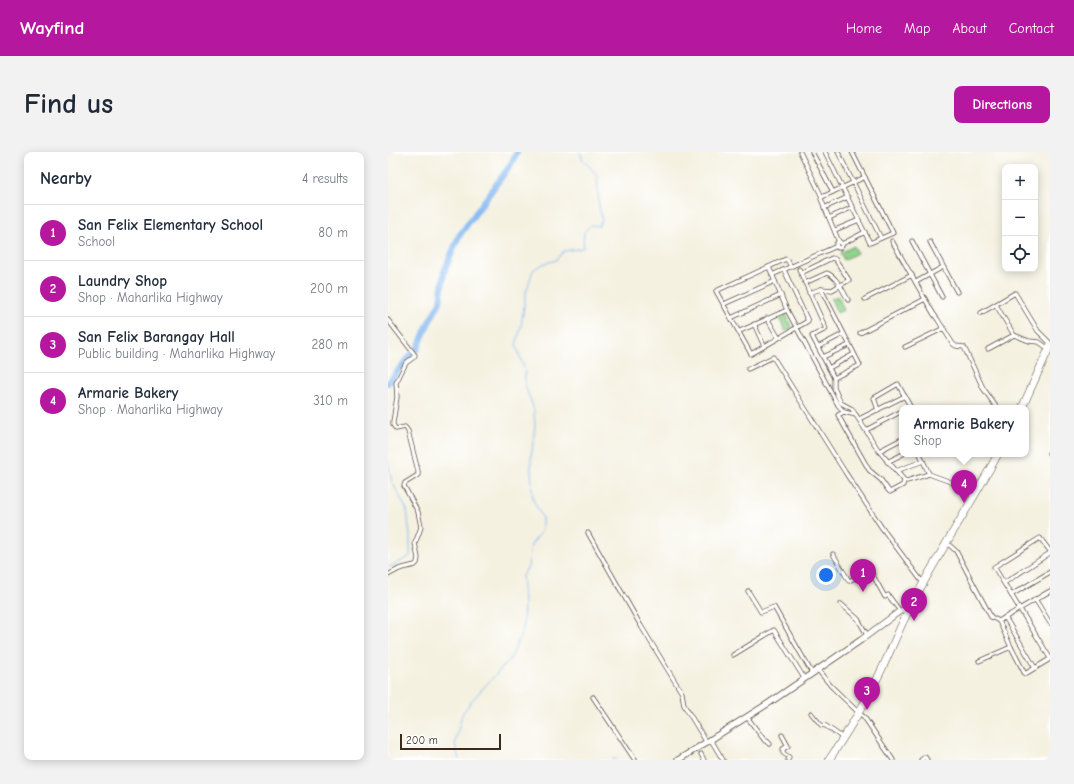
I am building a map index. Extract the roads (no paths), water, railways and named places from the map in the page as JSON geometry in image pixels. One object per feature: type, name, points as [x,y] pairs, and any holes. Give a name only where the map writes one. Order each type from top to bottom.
[{"type":"highway","points":[[1023,405],[1050,346]]},
{"type":"highway","points":[[829,760],[878,678],[910,607],[923,583],[975,497],[996,457]]},
{"type":"street","points":[[800,152],[822,197],[821,199],[824,208],[841,243]]},
{"type":"street","points":[[812,152],[833,192]]},
{"type":"street","points":[[825,152],[870,242],[893,233],[852,152]]},
{"type":"street","points":[[838,152],[881,238]]},
{"type":"street","points":[[822,197],[865,176]]},
{"type":"street","points":[[824,208],[848,197]]},
{"type":"street","points":[[829,218],[853,208]]},
{"type":"street","points":[[835,230],[859,220]]},
{"type":"street","points":[[772,275],[837,246],[840,248],[841,243],[865,232]]},
{"type":"street","points":[[892,241],[925,300],[953,344],[964,347],[983,388],[995,405]]},
{"type":"street","points":[[912,241],[942,298]]},
{"type":"street","points":[[930,242],[957,292]]},
{"type":"street","points":[[809,293],[821,289],[832,290],[849,280],[835,259],[832,258],[800,271],[809,293],[826,329],[812,336],[834,378],[834,388],[841,403],[852,409],[887,462],[904,480],[911,480],[929,474],[959,485],[975,497]]},
{"type":"street","points":[[784,270],[808,321],[751,354],[740,331],[716,291],[786,259],[791,267]]},
{"type":"street","points":[[769,267],[796,327],[838,405],[844,412],[858,418],[878,410],[905,396]]},
{"type":"street","points":[[916,282],[943,267]]},
{"type":"street","points":[[805,283],[827,273],[830,274],[840,285],[848,300]]},
{"type":"street","points":[[865,299],[912,275]]},
{"type":"street","points":[[724,304],[775,281]]},
{"type":"street","points":[[821,289],[843,334],[860,364],[834,378]]},
{"type":"street","points":[[981,313],[1015,293],[1050,346]]},
{"type":"street","points":[[732,318],[781,295]]},
{"type":"street","points":[[860,333],[925,300]]},
{"type":"street","points":[[996,305],[1014,335],[1029,341],[1039,342],[1050,346]]},
{"type":"street","points":[[740,331],[788,310]]},
{"type":"street","points":[[767,318],[778,337]]},
{"type":"street","points":[[388,320],[415,355],[406,363],[396,383],[397,397],[393,425],[396,429],[405,427],[408,431],[418,475],[405,483],[404,486],[418,512],[421,527],[415,543],[418,558],[417,563],[415,565],[399,569],[388,575]]},
{"type":"street","points":[[754,324],[764,346]]},
{"type":"street","points":[[905,347],[944,328]]},
{"type":"street","points":[[818,347],[843,334]]},
{"type":"street","points":[[988,349],[1014,335]]},
{"type":"street","points":[[823,357],[849,345]]},
{"type":"street","points":[[829,368],[854,354]]},
{"type":"street","points":[[748,369],[773,357],[878,522],[923,583]]},
{"type":"street","points":[[878,410],[874,398],[898,384],[909,405]]},
{"type":"street","points":[[844,412],[838,415],[869,470],[882,481],[890,492],[903,485],[904,480]]},
{"type":"street","points":[[866,430],[899,413]]},
{"type":"street","points":[[879,451],[899,441]]},
{"type":"street","points":[[887,462],[899,456]]},
{"type":"street","points":[[921,457],[929,474]]},
{"type":"street","points":[[896,471],[923,461]]},
{"type":"street","points":[[588,533],[641,626],[682,693],[684,706],[723,760]]},
{"type":"street","points":[[947,543],[956,551],[991,617],[999,621],[1025,674],[1050,659],[994,567],[1040,538],[1049,545],[1050,552],[1004,583]]},
{"type":"street","points":[[833,554],[849,581],[870,570],[885,597],[888,595],[900,611]]},
{"type":"street","points":[[1010,595],[1050,572]]},
{"type":"street","points":[[748,591],[761,612],[774,607],[815,671],[864,717],[893,760]]},
{"type":"street","points":[[999,621],[1050,591]]},
{"type":"street","points":[[1035,599],[1050,622]]},
{"type":"street","points":[[841,604],[858,619],[867,636]]},
{"type":"street","points":[[678,760],[747,717],[867,636],[900,611],[910,607]]},
{"type":"street","points":[[1006,617],[1035,668]]},
{"type":"street","points":[[733,655],[774,630],[804,678]]},
{"type":"street","points":[[979,661],[1011,647]]},
{"type":"street","points":[[593,697],[635,760]]},
{"type":"street","points":[[811,713],[821,725],[826,726],[843,738]]},
{"type":"street","points":[[747,717],[765,741],[767,740],[770,744]]},
{"type":"street","points":[[782,735],[788,746],[783,749],[784,753],[789,757],[788,760]]},
{"type":"street","points":[[701,754],[704,760]]},
{"type":"street","points":[[921,760],[925,757],[926,760]]},
{"type":"waterway","points":[[417,350],[428,324],[440,302],[444,272],[459,236],[511,164],[517,152]]},
{"type":"waterway","points":[[459,760],[455,743],[462,714],[474,698],[511,658],[523,629],[524,601],[522,576],[528,567],[531,545],[542,531],[542,517],[533,500],[531,458],[535,427],[534,410],[525,385],[525,371],[516,345],[521,326],[526,293],[533,270],[543,264],[556,260],[564,251],[583,248],[584,232],[591,225],[599,226],[602,220],[599,207],[597,175],[583,160],[580,152]]},
{"type":"waterway","points":[[388,383],[412,354]]},
{"type":"waterway","points":[[388,463],[392,482],[407,510],[410,536],[410,556],[388,567]]},
{"type":"waterway","points":[[612,760],[618,760]]},
{"type":"place","name":"Armarie Bakery","points":[[964,503]]},
{"type":"place","name":"San Felix Elementary School","points":[[863,592]]},
{"type":"place","name":"Laundry Shop","points":[[914,621]]},
{"type":"place","name":"San Felix Barangay Hall","points":[[867,710]]}]
